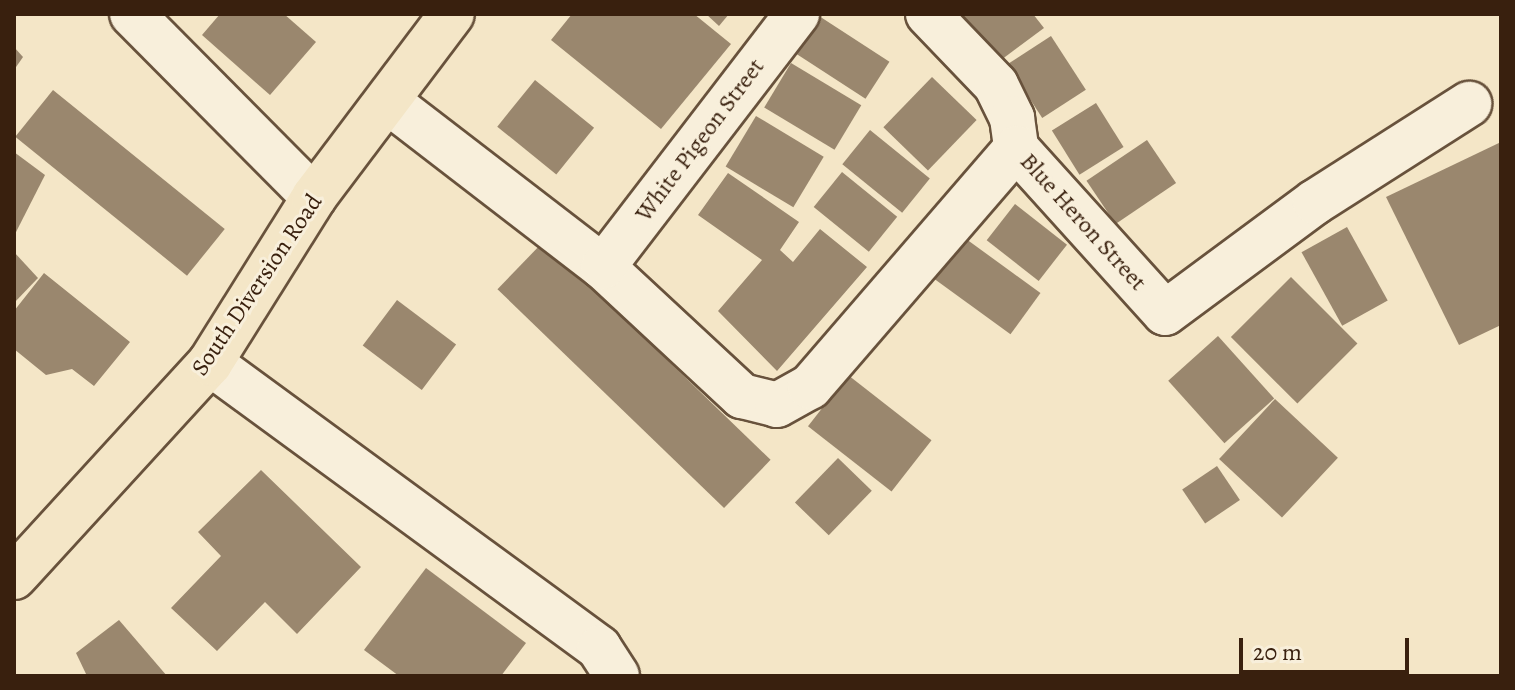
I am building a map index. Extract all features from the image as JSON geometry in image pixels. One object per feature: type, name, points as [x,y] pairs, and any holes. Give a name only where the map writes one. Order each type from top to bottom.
[{"type":"main road","name":"South Diversion Road","points":[[14,577],[210,363],[314,197],[390,103],[452,14]]},
{"type":"street","points":[[132,14],[314,197]]},
{"type":"street","name":"White Pigeon Street","points":[[603,267],[797,14]]},
{"type":"street","name":"Blue Heron Street","points":[[928,14],[996,85],[1012,118],[1016,148],[1165,313],[1315,202],[1469,104]]},
{"type":"street","points":[[390,103],[603,267],[742,396],[777,405],[810,387],[1016,148]]},
{"type":"street","points":[[210,363],[599,648],[617,676]]},
{"type":"building","points":[[220,14],[284,14],[316,42],[270,95],[202,35]]},
{"type":"building","points":[[572,14],[694,14],[731,44],[661,129],[551,40]]},
{"type":"building","points":[[706,14],[729,14],[719,26]]},
{"type":"building","points":[[967,14],[1033,14],[1044,28],[997,63],[963,17]]},
{"type":"building","points":[[819,16],[889,62],[865,99],[795,53]]},
{"type":"building","points":[[1051,36],[1086,90],[1042,118],[1007,64]]},
{"type":"building","points":[[14,47],[23,57],[14,70]]},
{"type":"building","points":[[791,63],[861,105],[835,150],[764,108]]},
{"type":"building","points":[[932,77],[977,120],[928,170],[883,127]]},
{"type":"building","points":[[535,80],[594,128],[556,174],[497,127]]},
{"type":"building","points":[[53,90],[225,229],[187,276],[15,137]]},
{"type":"building","points":[[1096,103],[1124,147],[1079,175],[1052,131]]},
{"type":"building","points":[[756,116],[824,157],[793,207],[726,167]]},
{"type":"building","points":[[870,130],[930,178],[902,213],[842,164]]},
{"type":"building","points":[[1147,140],[1176,183],[1116,224],[1086,181]]},
{"type":"building","points":[[1501,142],[1501,325],[1459,345],[1386,197]]},
{"type":"building","points":[[14,152],[45,175],[14,236]]},
{"type":"building","points":[[842,172],[897,217],[869,252],[814,207]]},
{"type":"building","points":[[728,173],[799,222],[780,250],[793,262],[820,229],[867,267],[777,371],[718,311],[762,260],[698,215]]},
{"type":"building","points":[[1015,204],[1067,245],[1039,281],[987,240]]},
{"type":"building","points":[[1347,227],[1388,300],[1342,326],[1302,252]]},
{"type":"building","points":[[962,236],[1040,293],[1010,334],[932,277]]},
{"type":"building","points":[[544,241],[771,460],[724,508],[497,289]]},
{"type":"building","points":[[14,252],[38,278],[14,303]]},
{"type":"building","points":[[44,273],[130,342],[94,386],[72,369],[46,375],[14,349],[14,311]]},
{"type":"building","points":[[1291,277],[1357,343],[1297,404],[1231,337]]},
{"type":"building","points":[[397,300],[456,345],[422,390],[363,346]]},
{"type":"building","points":[[1218,336],[1274,398],[1224,443],[1168,381]]},
{"type":"building","points":[[848,375],[932,440],[892,491],[808,426]]},
{"type":"building","points":[[1275,399],[1338,458],[1282,518],[1219,459]]},
{"type":"building","points":[[838,458],[872,491],[829,535],[795,503]]},
{"type":"building","points":[[1217,466],[1240,500],[1205,523],[1182,489]]},
{"type":"building","points":[[261,470],[361,567],[297,634],[265,602],[217,651],[171,608],[221,556],[198,532]]},
{"type":"building","points":[[426,568],[526,643],[501,676],[399,676],[364,650]]},
{"type":"building","points":[[119,620],[167,676],[87,676],[76,653]]}]
